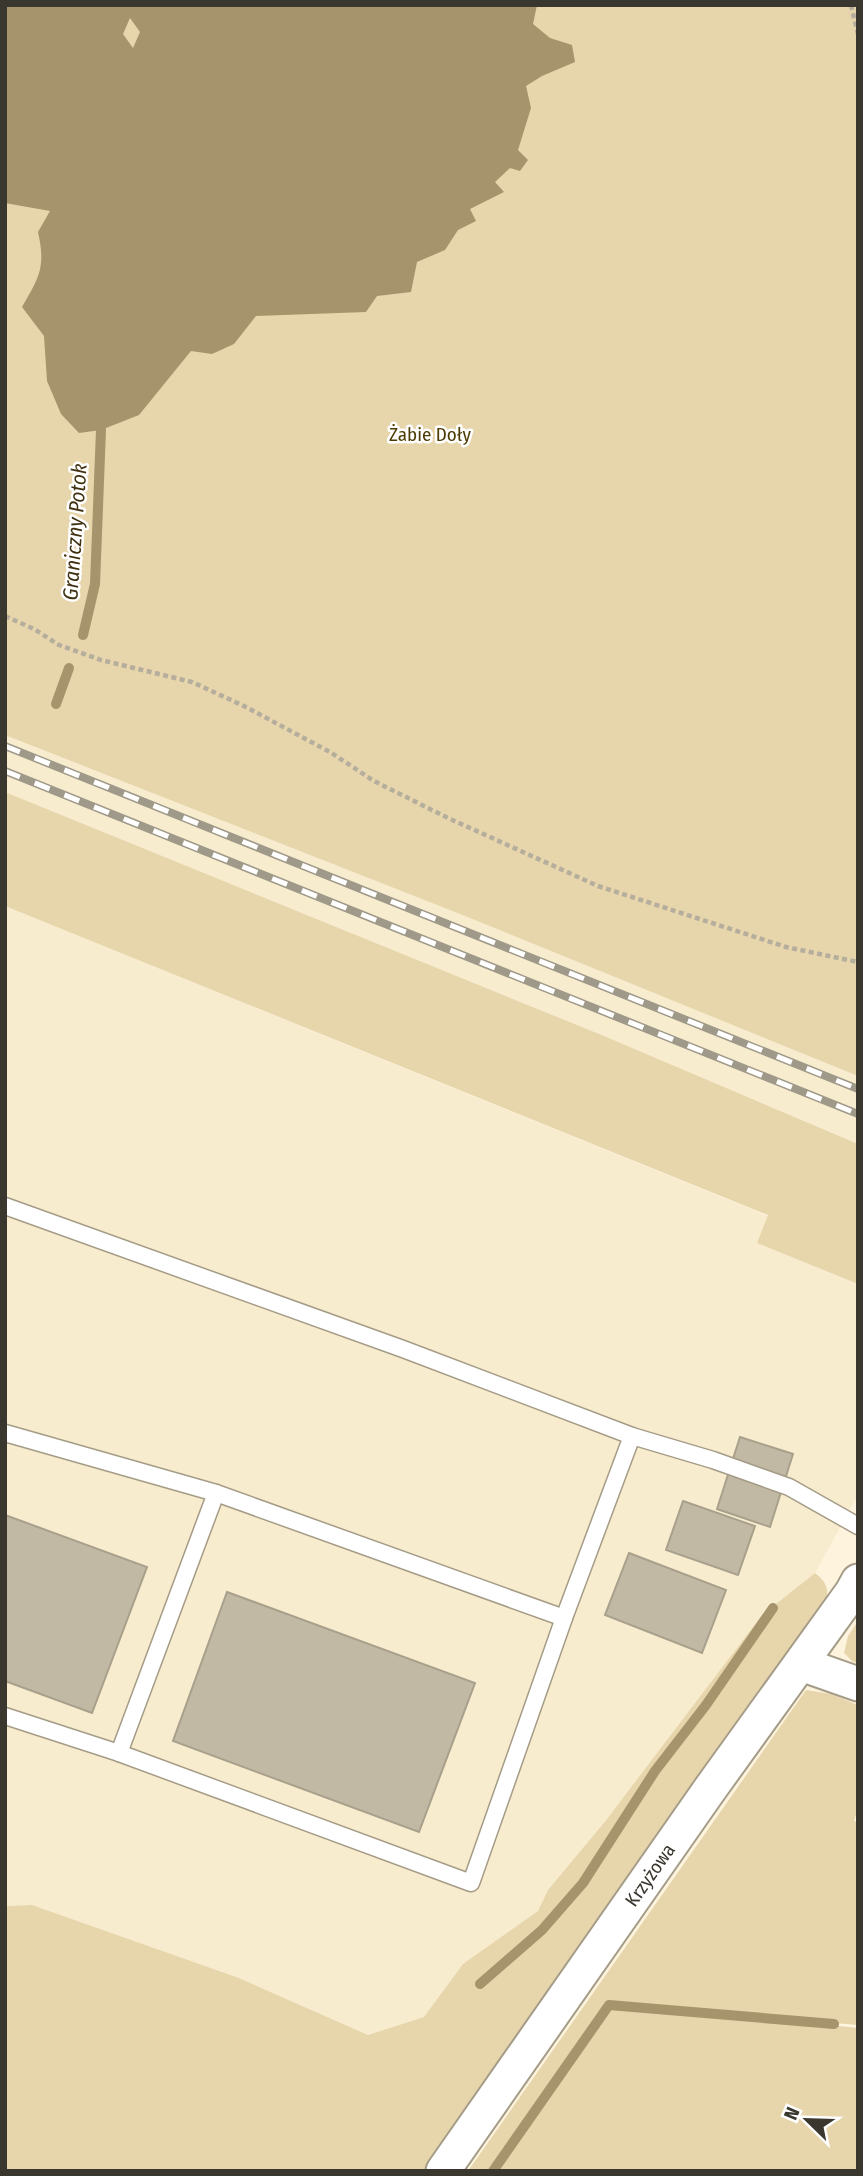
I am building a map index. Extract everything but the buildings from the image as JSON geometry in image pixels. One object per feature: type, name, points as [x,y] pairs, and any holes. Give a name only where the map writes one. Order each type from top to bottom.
[{"type":"street","name":"Krzyżowa","points":[[443,2171],[858,1581]]},
{"type":"street","points":[[801,1664],[858,1684]]},
{"type":"lane","points":[[5,1206],[390,1344],[632,1436],[713,1460],[789,1487],[858,1526]]},
{"type":"lane","points":[[5,1433],[216,1493],[564,1618]]},
{"type":"lane","points":[[5,1716],[119,1753],[471,1883],[564,1618],[632,1436]]},
{"type":"lane","points":[[119,1753],[216,1493]]},
{"type":"path","points":[[851,5],[858,34]]},
{"type":"path","points":[[5,616],[60,645],[101,660],[157,672],[202,687],[331,752],[374,781],[598,886],[786,947],[858,962]]},
{"type":"shaded area","points":[[5,5],[537,5],[533,24],[550,38],[572,45],[575,62],[526,86],[531,108],[518,150],[528,160],[520,171],[510,168],[495,182],[504,192],[470,209],[476,221],[458,230],[445,250],[417,262],[411,292],[377,296],[366,312],[256,316],[234,344],[212,354],[191,351],[139,415],[101,430],[79,433],[61,414],[47,381],[44,336],[22,307],[39,272],[41,255],[38,232],[50,211],[5,203]],"holes":[[[130,18],[140,32],[133,48],[123,34]]]},
{"type":"shaded area","points":[[5,735],[460,914],[858,1076],[858,1144],[604,1036],[5,792]]},
{"type":"shaded area","points":[[5,906],[768,1216],[757,1243],[858,1284],[858,1495],[815,1573],[762,1615],[629,1792],[548,1890],[538,1911],[464,1964],[424,2017],[368,2035],[239,1978],[32,1905],[5,1906]]},
{"type":"green space","name":"Żabie Doły","points":[[5,5],[858,5],[858,1076],[460,914],[5,735]]},
{"type":"green space","points":[[5,792],[604,1036],[858,1144],[858,1284],[757,1243],[768,1215],[5,906]]},
{"type":"green space","points":[[815,1573],[827,1588],[819,1616],[630,1875],[424,2171],[5,2171],[5,1906],[32,1905],[239,1978],[368,2035],[424,2017],[463,1964],[538,1911],[548,1890],[607,1819],[762,1615]]},
{"type":"green space","points":[[858,1621],[858,1664],[844,1653],[848,1636]]},
{"type":"green space","points":[[806,1690],[831,1694],[858,1705],[858,1808],[854,1821],[858,1822],[858,2025],[693,2011],[858,2028],[858,2171],[468,2171]]},
{"type":"waterway","name":"Graniczny Potok","points":[[83,635],[95,584],[101,430]]},
{"type":"waterway","name":"Graniczny Potok","points":[[56,704],[69,668]]},
{"type":"waterway","points":[[480,1984],[542,1930],[583,1883],[655,1771],[706,1705],[773,1608]]},
{"type":"waterway","points":[[493,2171],[609,2005],[834,2024]]},
{"type":"railway","points":[[5,746],[858,1089]]},
{"type":"railway","points":[[5,771],[858,1114]]}]
